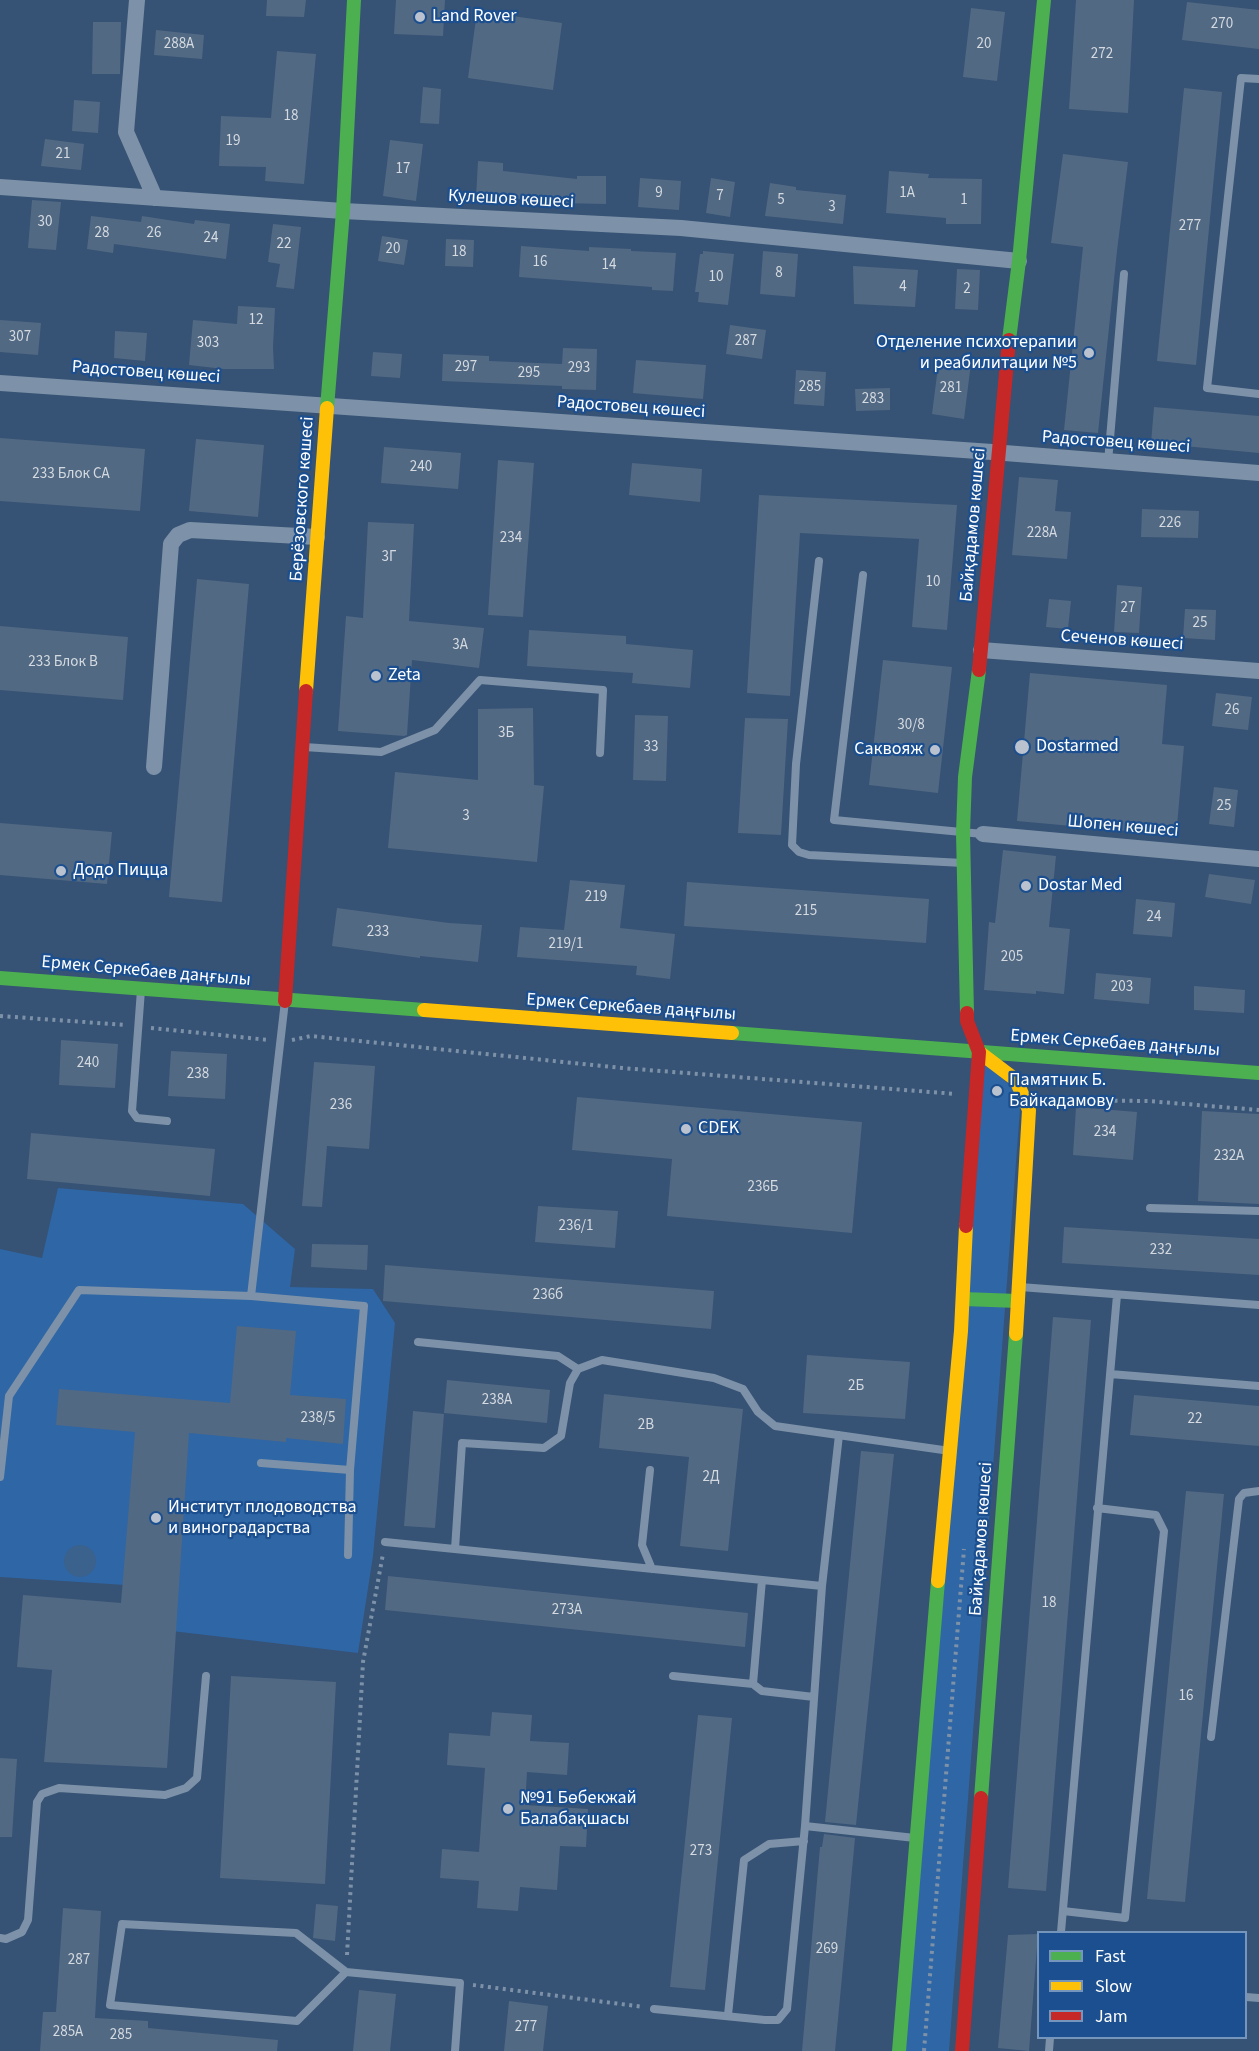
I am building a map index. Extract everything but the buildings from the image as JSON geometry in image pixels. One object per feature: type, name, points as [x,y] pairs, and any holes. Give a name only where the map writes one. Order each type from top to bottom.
[{"type":"street","points":[[137,0],[126,132],[155,198]]},
{"type":"street","name":"Берёзовского көшесі","points":[[285,1001],[317,537],[343,211],[354,0]]},
{"type":"street","name":"Байқадамов көшесі","points":[[899,2051],[963,1299],[979,1052],[967,1021],[963,832],[965,777],[981,650],[1008,350],[1019,261],[1044,0]]},
{"type":"street","name":"Кулешов көшесі","points":[[0,187],[343,211],[681,228],[1019,261]]},
{"type":"street","name":"Радостовец көшесі","points":[[0,383],[1259,473]]},
{"type":"street","points":[[154,767],[171,544],[178,535],[190,530],[317,537]]},
{"type":"street","name":"Сеченов көшесі","points":[[981,650],[1259,671]]},
{"type":"street","name":"Шопен көшесі","points":[[983,834],[1259,859]]},
{"type":"street","name":"Ермек Серкебаев даңғылы","points":[[0,978],[1259,1073]]},
{"type":"street","name":"Байқадамов көшесі","points":[[962,2051],[1019,1294],[1029,1110],[1016,1080],[979,1052]]},
{"type":"street","points":[[963,1299],[1019,1294]]},
{"type":"lane","points":[[1259,80],[1241,78],[1208,388],[1259,394]]},
{"type":"lane","points":[[1108,462],[1124,274]]},
{"type":"lane","points":[[819,561],[796,764],[792,845],[799,852],[809,855],[964,863]]},
{"type":"lane","points":[[863,575],[834,820],[983,834]]},
{"type":"lane","points":[[304,747],[381,752],[435,730],[480,680],[603,690],[600,753]]},
{"type":"lane","points":[[141,989],[132,1111],[136,1118],[167,1121]]},
{"type":"lane","points":[[250,1296],[285,1001]]},
{"type":"lane","points":[[1150,1208],[1259,1210]]},
{"type":"lane","points":[[0,1477],[9,1396],[79,1290],[250,1296],[364,1306],[350,1470],[348,1555]]},
{"type":"lane","points":[[1019,1294],[1117,1295],[1259,1305]]},
{"type":"lane","points":[[1061,1931],[1117,1295]]},
{"type":"lane","points":[[418,1342],[558,1356],[578,1369]]},
{"type":"lane","points":[[455,1549],[462,1443],[544,1448],[561,1436],[570,1383],[578,1369],[602,1360],[714,1378],[742,1389],[758,1412],[774,1426],[950,1451]]},
{"type":"lane","points":[[1110,1374],[1259,1386]]},
{"type":"lane","points":[[654,2009],[778,2020],[787,2009],[804,1841],[822,1586],[838,1435]]},
{"type":"lane","points":[[261,1463],[350,1470]]},
{"type":"lane","points":[[650,1470],[642,1545],[652,1569]]},
{"type":"lane","points":[[1211,1737],[1239,1499],[1244,1494],[1259,1491]]},
{"type":"lane","points":[[1063,1911],[1125,1918],[1164,1531],[1156,1515],[1097,1508]]},
{"type":"lane","points":[[385,1542],[822,1586]]},
{"type":"lane","points":[[753,1684],[762,1580]]},
{"type":"lane","points":[[0,1938],[6,1939],[22,1932],[28,1920],[37,1802],[42,1794],[59,1788],[165,1795],[186,1788],[197,1778],[206,1676]]},
{"type":"lane","points":[[673,1676],[753,1684],[762,1691],[814,1697]]},
{"type":"lane","points":[[805,1826],[916,1838]]},
{"type":"lane","points":[[728,2015],[744,1860],[769,1844],[804,1841]]},
{"type":"lane","points":[[346,1971],[297,2021],[110,2005],[122,1924],[296,1933],[346,1971],[460,1983],[454,2051]]},
{"type":"path","points":[[0,1016],[138,1026],[280,1041],[298,1040],[311,1036],[622,1068],[975,1096]]},
{"type":"path","points":[[1026,1100],[1148,1101],[1259,1110]]},
{"type":"path","points":[[346,1971],[363,1662],[385,1542]]},
{"type":"path","points":[[924,2051],[939,1862]]},
{"type":"path","points":[[460,1983],[654,2009]]},
{"type":"shaded area","points":[[984,1061],[1021,1096],[949,2051],[904,2051]]},
{"type":"shaded area","points":[[58,1188],[243,1204],[295,1249],[290,1287],[373,1289],[395,1323],[373,1556],[358,1653],[172,1631],[172,1588],[0,1577],[0,1249],[42,1258]]},
{"type":"shaded area","points":[[80,1545],[91,1550],[96,1561],[91,1572],[80,1577],[69,1572],[64,1561],[69,1550]]},
{"type":"traffic: fast","points":[[327,408],[343,211],[354,0]]},
{"type":"traffic: fast","points":[[1009,340],[1019,261],[1044,0]]},
{"type":"traffic: fast","points":[[967,1013],[963,833],[965,777],[979,670]]},
{"type":"traffic: fast","points":[[0,978],[424,1010]]},
{"type":"traffic: fast","points":[[732,1033],[1259,1073]]},
{"type":"traffic: fast","points":[[963,1299],[1018,1301]]},
{"type":"traffic: fast","points":[[981,1798],[1016,1334]]},
{"type":"traffic: fast","points":[[899,2051],[938,1581]]},
{"type":"traffic: slow","points":[[306,691],[327,408]]},
{"type":"traffic: slow","points":[[424,1010],[732,1033]]},
{"type":"traffic: slow","points":[[979,1052],[1016,1080],[1029,1110],[1016,1334]]},
{"type":"traffic: slow","points":[[938,1581],[961,1331],[966,1226]]},
{"type":"traffic: jam","points":[[979,670],[1009,340]]},
{"type":"traffic: jam","points":[[285,1001],[306,691]]},
{"type":"traffic: jam","points":[[966,1226],[979,1052],[967,1021],[967,1013]]},
{"type":"traffic: jam","points":[[962,2051],[981,1798]]},
{"type":"place","name":"Land Rover","points":[[420,17]]},
{"type":"place","name":"Отделение психотерапии и реабилитации №5","points":[[1089,353]]},
{"type":"place","name":"Zeta","points":[[376,676]]},
{"type":"place","name":"Dostarmed","points":[[1022,747]]},
{"type":"place","name":"Саквояж","points":[[935,750]]},
{"type":"place","name":"Додо Пицца","points":[[61,871]]},
{"type":"place","name":"Dostar Med","points":[[1026,886]]},
{"type":"place","name":"Памятник Б. Байкадамову","points":[[997,1091]]},
{"type":"place","name":"CDEK","points":[[686,1129]]},
{"type":"place","name":"Институт плодоводства и виноградарства","points":[[156,1518]]},
{"type":"place","name":"№91 Бөбекжай Балабақшасы","points":[[508,1809]]}]
